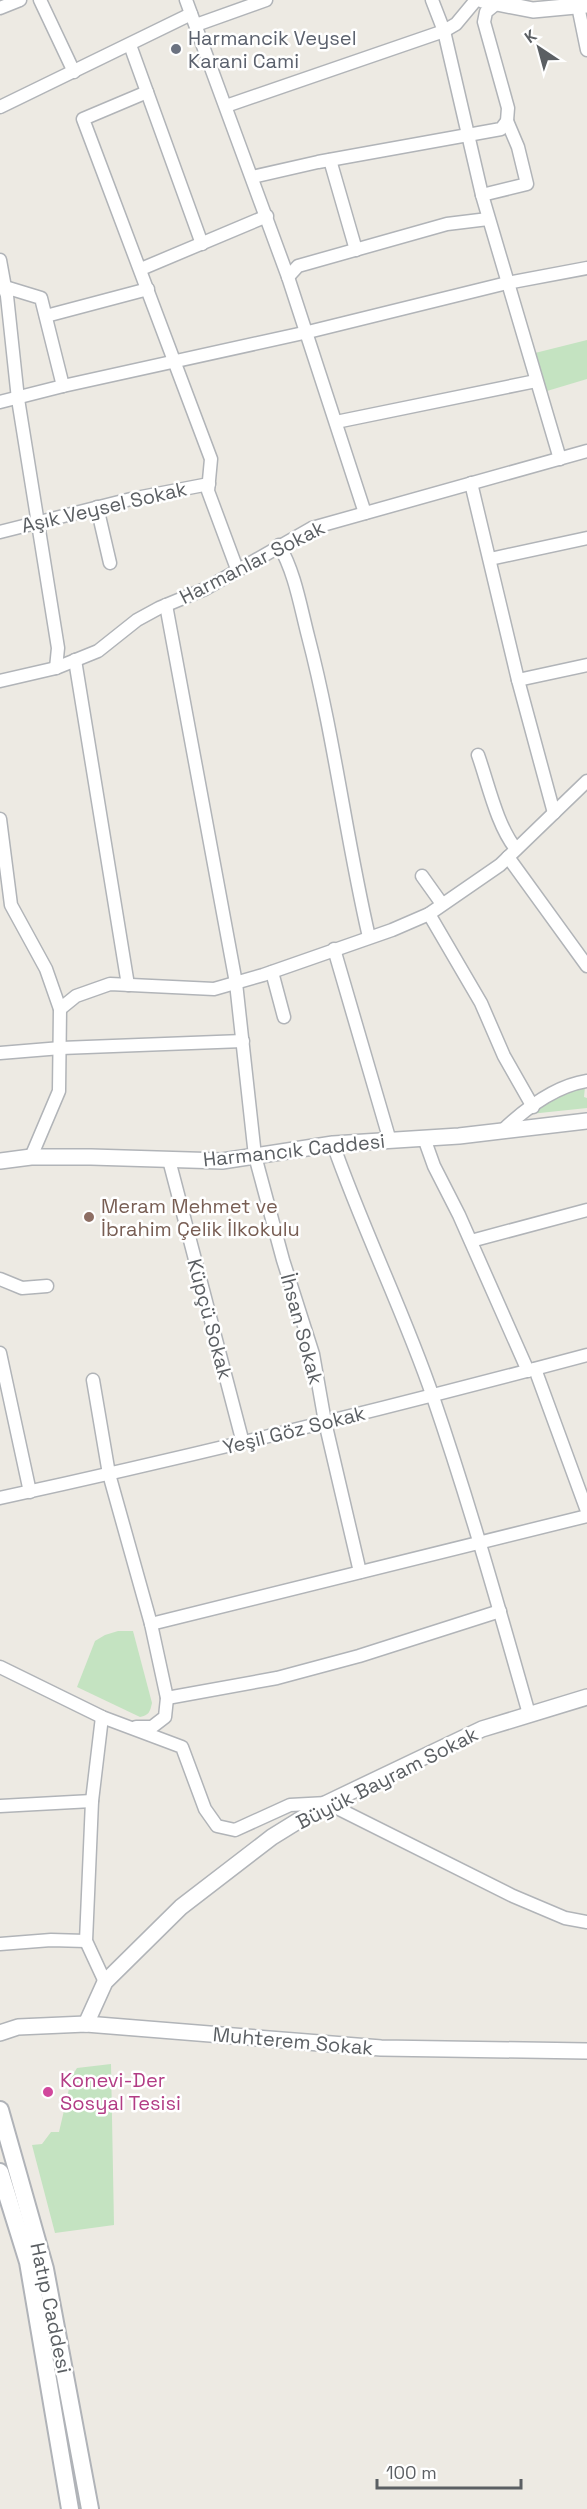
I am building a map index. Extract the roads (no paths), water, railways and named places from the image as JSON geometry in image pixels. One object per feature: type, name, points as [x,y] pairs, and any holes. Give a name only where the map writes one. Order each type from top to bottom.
[{"type":"main road","name":"Hatıp Caddesi","points":[[0,2110],[45,2268],[90,2509]]},
{"type":"main road","name":"Hatıp Caddesi","points":[[0,2172],[28,2262],[70,2509]]},
{"type":"street","points":[[40,0],[74,72]]},
{"type":"street","points":[[186,0],[308,332],[365,513]]},
{"type":"street","points":[[0,107],[130,45],[193,20],[266,0]]},
{"type":"street","points":[[432,0],[444,31],[488,219],[560,459]]},
{"type":"street","points":[[226,106],[444,31],[456,24],[477,0]]},
{"type":"street","points":[[0,8],[16,1]]},
{"type":"street","points":[[482,195],[527,184],[518,147],[507,121],[508,108],[483,22],[490,2],[533,10],[573,4],[587,50]]},
{"type":"street","points":[[130,45],[202,244]]},
{"type":"street","points":[[147,92],[83,119],[211,459],[208,491],[237,569]]},
{"type":"street","points":[[252,177],[330,160],[501,129],[507,121]]},
{"type":"street","points":[[330,160],[356,250]]},
{"type":"street","points":[[141,269],[267,216]]},
{"type":"street","points":[[288,277],[298,266],[447,224],[488,219]]},
{"type":"street","points":[[0,260],[18,399],[57,648],[56,668]]},
{"type":"street","points":[[0,402],[175,360],[308,332],[507,283],[587,268]]},
{"type":"street","points":[[46,316],[148,289]]},
{"type":"street","points":[[4,293],[41,298],[63,386]]},
{"type":"street","points":[[336,422],[536,381]]},
{"type":"street","name":"Harmanlar Sokak","points":[[0,681],[56,668],[98,651],[137,620],[205,589],[312,528],[587,452]]},
{"type":"street","name":"Aşık Veysel Sokak","points":[[0,531],[209,483]]},
{"type":"street","points":[[471,483],[518,680],[554,813]]},
{"type":"street","points":[[97,507],[110,563]]},
{"type":"street","points":[[490,560],[587,540]]},
{"type":"street","points":[[279,545],[289,562],[313,655],[369,937]]},
{"type":"street","name":"İhsan Sokak","points":[[166,605],[236,983],[255,1156],[283,1260],[313,1354],[325,1422],[360,1572]]},
{"type":"street","points":[[75,660],[128,985]]},
{"type":"street","points":[[518,680],[587,665]]},
{"type":"street","points":[[478,754],[512,853],[587,966]]},
{"type":"street","points":[[60,1009],[76,996],[110,984],[214,989],[272,972],[429,914],[512,853],[587,781]]},
{"type":"street","points":[[0,819],[11,905],[46,969],[60,1009],[62,1048],[59,1091],[31,1157]]},
{"type":"street","points":[[422,876],[442,904]]},
{"type":"street","points":[[429,914],[481,1003],[504,1056],[533,1107]]},
{"type":"street","points":[[334,949],[390,1141]]},
{"type":"street","points":[[272,972],[284,1017]]},
{"type":"street","points":[[0,1053],[62,1048],[243,1041]]},
{"type":"street","points":[[502,1131],[518,1116],[560,1089],[587,1081]]},
{"type":"street","name":"Harmancık Caddesi","points":[[0,1161],[31,1157],[222,1161],[333,1144],[502,1131],[587,1120]]},
{"type":"street","points":[[424,1138],[434,1166],[531,1370],[587,1511]]},
{"type":"street","points":[[333,1144],[353,1201],[433,1396],[480,1542],[530,1714]]},
{"type":"street","name":"Küpçü Sokak","points":[[169,1160],[243,1443]]},
{"type":"street","points":[[471,1241],[587,1210]]},
{"type":"street","points":[[0,1280],[22,1288],[47,1286]]},
{"type":"street","points":[[0,1353],[5,1400],[30,1492]]},
{"type":"street","name":"Yeşil Göz Sokak","points":[[0,1498],[243,1443],[587,1355]]},
{"type":"street","points":[[93,1380],[109,1474],[151,1624],[168,1698],[165,1717],[152,1727],[129,1727]]},
{"type":"street","points":[[151,1624],[587,1516]]},
{"type":"street","points":[[168,1698],[277,1678],[359,1656],[500,1611]]},
{"type":"street","points":[[0,1667],[102,1717],[182,1747],[205,1809],[217,1826],[235,1830],[290,1805],[327,1803],[513,1896],[565,1918],[587,1922]]},
{"type":"street","name":"Büyük Bayram Sokak","points":[[86,2024],[105,1982],[182,1907],[272,1837],[327,1803],[482,1729],[587,1697]]},
{"type":"street","points":[[102,1717],[92,1801],[86,1941],[105,1982]]},
{"type":"street","points":[[0,1806],[92,1801]]},
{"type":"street","points":[[0,1944],[51,1940],[86,1941]]},
{"type":"street","name":"Muhterem Sokak","points":[[0,2033],[18,2027],[86,2024],[381,2048],[587,2050]]},
{"type":"place","name":"Harmancik Veysel Karani Cami","points":[[176,49]]},
{"type":"place","name":"Meram Mehmet ve İbrahim Çelik İlkokulu","points":[[89,1217]]},
{"type":"place","name":"Konevi-Der Sosyal Tesisi","points":[[48,2092]]}]
